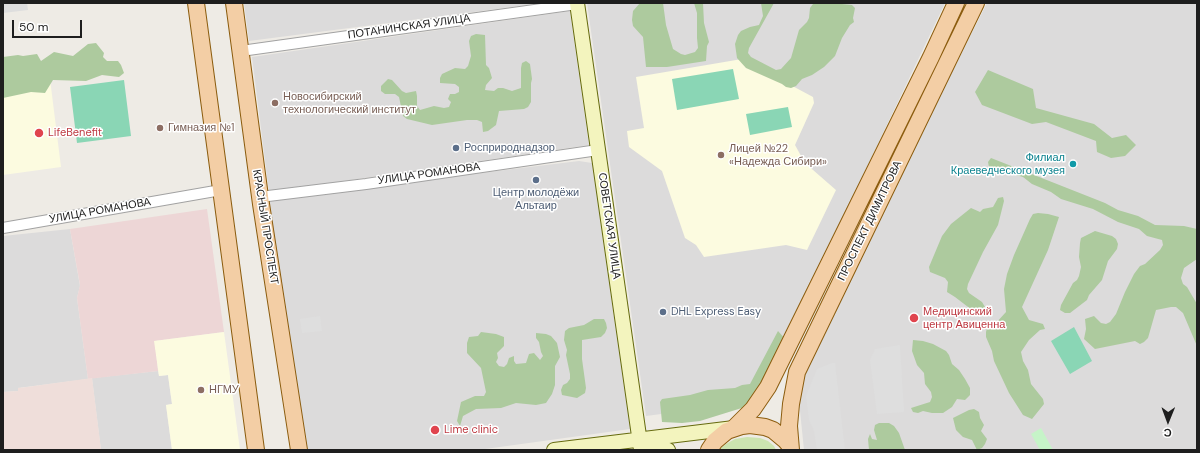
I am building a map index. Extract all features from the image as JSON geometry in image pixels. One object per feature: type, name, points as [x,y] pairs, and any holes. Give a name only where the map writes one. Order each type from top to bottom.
[{"type":"main road","points":[[196,3],[256,450]]},
{"type":"main road","name":"КРАСНЫЙ ПРОСПЕКТ","points":[[234,3],[260,197],[299,450]]},
{"type":"main road","name":"ПРОСПЕКТ ДИМИТРОВА","points":[[710,450],[721,436],[734,428],[754,409],[768,387],[956,3]]},
{"type":"main road","name":"ПРОСПЕКТ ДИМИТРОВА","points":[[790,448],[789,426],[791,404],[797,372],[976,3]]},
{"type":"main road","points":[[734,428],[750,425],[765,427],[779,434],[790,448]]},
{"type":"street","name":"ПОТАНИНСКАЯ УЛИЦА","points":[[240,51],[577,3]]},
{"type":"street","name":"СОВЕТСКАЯ УЛИЦА","points":[[577,3],[640,444]]},
{"type":"street","name":"УЛИЦА РОМАНОВА","points":[[260,197],[366,184],[598,150]]},
{"type":"street","name":"УЛИЦА РОМАНОВА","points":[[3,228],[221,190]]},
{"type":"street","points":[[554,450],[640,444],[734,428]]},
{"type":"street","points":[[640,444],[668,450]]},
{"type":"shaded area","points":[[3,3],[27,3],[28,10],[3,13]]},
{"type":"shaded area","points":[[244,3],[543,3],[249,41]]},
{"type":"shaded area","points":[[587,3],[945,3],[772,366],[745,403],[646,416]]},
{"type":"shaded area","points":[[987,3],[1197,3],[1197,450],[804,450],[799,401],[803,375],[838,298]]},
{"type":"shaded area","points":[[570,11],[589,145],[269,192],[252,57]]},
{"type":"shaded area","name":"Лицей №22 «Надежда Сибири»","points":[[742,59],[813,97],[814,103],[795,145],[805,163],[836,190],[807,250],[786,245],[704,257],[696,245],[685,238],[662,171],[629,147],[627,131],[644,128],[636,77]]},
{"type":"shaded area","points":[[50,79],[61,167],[3,175],[3,85]]},
{"type":"shaded area","points":[[579,161],[592,163],[630,429],[478,450],[306,450],[266,199]]},
{"type":"shaded area","points":[[207,209],[224,332],[155,341],[158,371],[88,379],[77,298],[80,285],[70,229]]},
{"type":"shaded area","points":[[70,229],[80,286],[77,298],[88,379],[18,388],[18,391],[3,392],[3,236]]},
{"type":"shaded area","points":[[320,316],[322,331],[302,333],[300,319]]},
{"type":"shaded area","name":"НГМУ","points":[[224,332],[240,450],[172,450],[166,405],[172,404],[168,375],[159,376],[154,341]]},
{"type":"shaded area","points":[[900,345],[904,412],[877,414],[870,360],[875,349]]},
{"type":"shaded area","points":[[835,363],[845,450],[817,450],[814,431],[809,420],[806,396],[817,369]]},
{"type":"shaded area","points":[[158,371],[159,376],[168,375],[172,404],[166,405],[172,450],[101,450],[92,378]]},
{"type":"shaded area","points":[[92,378],[101,450],[3,450],[3,392],[18,391],[18,388]]},
{"type":"green space","points":[[640,3],[663,3],[666,25],[673,49],[685,55],[695,52],[698,48],[697,13],[694,3],[703,3],[704,23],[709,42],[707,46],[706,61],[667,67],[646,67],[643,37],[633,26],[632,20],[633,11]]},
{"type":"green space","points":[[761,3],[774,3],[749,48],[748,53],[751,57],[776,70],[781,69],[791,58],[799,30],[807,22],[810,8],[813,4],[841,3],[852,5],[855,8],[853,18],[854,22],[850,25],[842,38],[835,56],[824,67],[812,75],[802,79],[796,86],[791,88],[786,87],[746,68],[737,58],[735,44],[738,35],[741,31],[759,25],[763,16]]},
{"type":"green space","points":[[476,34],[485,35],[486,65],[489,68],[492,78],[486,85],[485,90],[494,91],[498,88],[503,88],[512,91],[521,88],[522,63],[526,61],[530,64],[532,79],[531,102],[528,107],[524,109],[499,111],[496,125],[488,131],[483,132],[482,122],[477,120],[432,125],[407,119],[403,116],[399,97],[395,94],[385,94],[381,91],[381,86],[388,79],[392,80],[402,91],[406,93],[416,91],[417,106],[420,110],[434,106],[444,108],[449,107],[451,102],[448,99],[450,94],[459,92],[459,87],[455,84],[440,83],[440,78],[442,74],[455,68],[465,69],[468,66],[471,56],[469,41],[471,36]]},
{"type":"green space","points":[[96,43],[104,53],[103,57],[107,61],[118,61],[121,65],[124,73],[119,77],[102,75],[86,81],[53,80],[45,93],[31,92],[3,98],[3,57],[37,54],[41,61],[54,52],[73,56],[88,44]]},
{"type":"green space","points":[[733,69],[739,99],[677,110],[672,79]]},
{"type":"green space","points":[[988,70],[1033,89],[1036,108],[1094,124],[1112,138],[1126,135],[1136,145],[1125,156],[1111,158],[1097,152],[1096,141],[1046,122],[1032,124],[982,105],[975,92]]},
{"type":"green space","points":[[124,80],[131,136],[77,143],[70,87]]},
{"type":"green space","points":[[788,107],[792,127],[750,135],[746,114]]},
{"type":"green space","points":[[991,158],[1105,203],[1118,210],[1138,216],[1155,225],[1184,226],[1197,229],[1197,259],[1184,268],[1181,278],[1183,284],[1187,287],[1197,304],[1197,346],[1183,313],[1176,307],[1156,310],[1148,338],[1140,344],[1135,341],[1095,349],[1084,339],[1086,329],[1085,319],[1094,316],[1101,323],[1106,324],[1110,322],[1116,314],[1134,274],[1140,266],[1145,264],[1160,250],[1163,245],[1162,240],[1147,236],[1139,229],[1118,222],[1093,209],[1061,199],[1051,192],[1032,184],[1023,177],[989,167],[988,162]]},
{"type":"green space","points":[[1003,197],[1004,201],[998,225],[968,284],[967,289],[969,293],[982,302],[985,307],[977,312],[947,292],[948,282],[945,278],[930,272],[929,267],[942,236],[951,224],[971,208],[980,212],[983,209],[993,207],[998,198]]},
{"type":"green space","points":[[1038,213],[1059,217],[1048,250],[1022,307],[1029,320],[1043,324],[1045,329],[1040,330],[1029,340],[1021,352],[1023,361],[1028,370],[1031,384],[1043,399],[1044,404],[1032,419],[1023,415],[1009,393],[994,361],[992,351],[986,337],[986,332],[987,328],[996,323],[1006,312],[1004,289],[1007,274],[1030,219],[1033,214]]},
{"type":"green space","points":[[1095,231],[1112,236],[1116,239],[1118,244],[1117,249],[1108,261],[1102,280],[1089,295],[1087,300],[1070,313],[1065,313],[1060,310],[1061,305],[1073,283],[1077,280],[1081,267],[1079,257],[1081,238]]},
{"type":"green space","points":[[594,319],[604,319],[607,328],[601,337],[582,340],[582,359],[586,388],[585,393],[577,398],[562,395],[561,390],[563,385],[570,379],[566,355],[567,350],[564,340],[565,331],[569,328],[584,325]]},
{"type":"green space","points":[[1074,327],[1092,361],[1070,374],[1051,341]]},
{"type":"green space","points":[[778,331],[787,341],[770,376],[745,407],[700,421],[682,423],[662,422],[660,402],[662,399],[690,395],[708,390],[735,388],[750,384]]},
{"type":"green space","points":[[481,332],[496,334],[504,337],[504,346],[497,353],[498,358],[496,362],[499,366],[504,367],[509,358],[514,356],[514,361],[516,364],[526,363],[529,354],[534,353],[540,360],[543,356],[539,342],[536,338],[536,333],[551,336],[557,343],[560,357],[555,366],[555,385],[552,394],[546,403],[536,405],[516,403],[501,408],[476,409],[463,416],[460,426],[457,421],[461,402],[475,396],[484,396],[486,392],[481,368],[467,353],[467,343],[469,337],[478,336]]},
{"type":"green space","points":[[913,340],[933,344],[946,351],[952,364],[959,370],[970,388],[970,395],[965,400],[957,399],[952,407],[943,413],[923,411],[918,413],[913,412],[911,408],[930,402],[932,397],[931,392],[925,384],[924,373],[917,365],[912,351]]},
{"type":"green space","points":[[974,409],[979,412],[980,418],[984,425],[981,431],[987,439],[982,448],[977,450],[972,440],[963,437],[956,430],[953,418]]},
{"type":"green space","points":[[879,423],[889,423],[894,426],[899,433],[905,450],[869,450],[868,439],[870,434],[872,439],[877,440],[874,430],[875,425]]},
{"type":"green space","points":[[1041,428],[1053,450],[1040,450],[1031,434]]},
{"type":"green space","points":[[747,437],[760,438],[768,441],[776,450],[718,450],[735,439]]},
{"type":"place","name":"Новосибирский технологический институт","points":[[275,103]]},
{"type":"place","name":"Гимназия №1","points":[[160,128]]},
{"type":"place","name":"LifeBenefit","points":[[39,133]]},
{"type":"place","name":"Росприроднадзор","points":[[456,148]]},
{"type":"place","name":"Лицей №22 «Надежда Сибири»","points":[[721,155]]},
{"type":"place","name":"Филиал Краеведческого музея","points":[[1073,164]]},
{"type":"place","name":"Центр молодёжи Альтаир","points":[[536,180]]},
{"type":"place","name":"DHL Express Easy","points":[[663,312]]},
{"type":"place","name":"Медицинский центр Авиценна","points":[[914,318]]},
{"type":"place","name":"НГМУ","points":[[201,390]]},
{"type":"place","name":"Lime clinic","points":[[435,430]]}]
